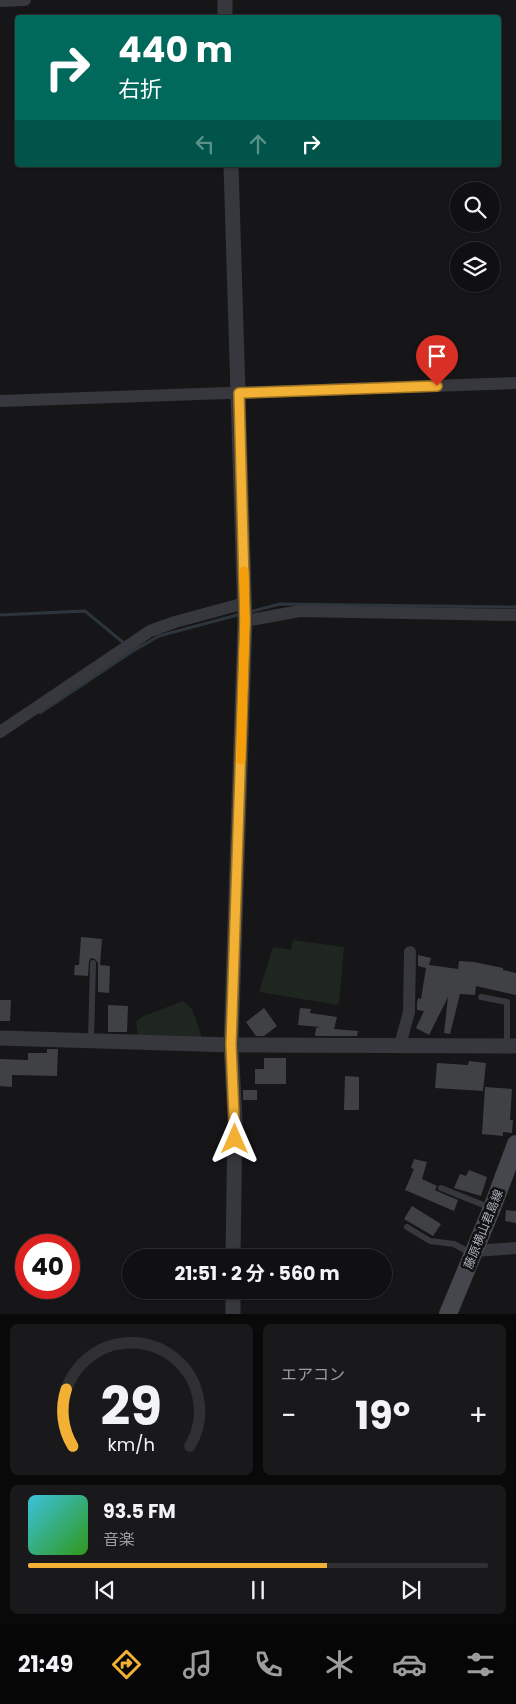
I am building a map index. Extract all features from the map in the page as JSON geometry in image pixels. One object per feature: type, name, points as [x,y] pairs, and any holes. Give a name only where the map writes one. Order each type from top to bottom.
[{"type":"main road","name":"藤原横山君島線","points":[[448,1314],[515,1151]]},
{"type":"street","points":[[0,1],[25,0]]},
{"type":"street","points":[[225,0],[225,15]]},
{"type":"street","points":[[231,167],[245,603],[231,1045],[235,1120],[233,1249]]},
{"type":"street","points":[[0,401],[516,383]]},
{"type":"street","points":[[0,732],[150,631],[175,622],[245,603]]},
{"type":"street","points":[[245,621],[300,611],[516,615]]},
{"type":"street","points":[[400,1045],[409,1012],[410,952]]},
{"type":"street","points":[[0,1038],[231,1045],[512,1046]]},
{"type":"street","points":[[474,1251],[516,1248]]},
{"type":"street","points":[[233,1299],[233,1314]]},
{"type":"lane","points":[[91,1041],[93,963]]},
{"type":"lane","points":[[481,997],[507,1002],[512,1046]]},
{"type":"lane","points":[[441,1188],[492,1208]]},
{"type":"lane","points":[[407,1227],[430,1241],[454,1244],[465,1250],[474,1251]]},
{"type":"shaded area","points":[[293,940],[344,947],[339,1005],[259,992],[273,947],[291,950]]},
{"type":"shaded area","points":[[183,1001],[192,1009],[203,1040],[138,1035],[136,1021]]},
{"type":"building","points":[[81,937],[102,939],[100,965],[110,966],[109,993],[98,992],[98,963],[95,959],[91,958],[89,961],[88,976],[74,975],[75,965],[79,965]]},
{"type":"building","points":[[418,955],[431,958],[429,965],[458,969],[459,961],[474,962],[503,968],[503,970],[516,973],[516,995],[476,986],[475,995],[460,994],[450,1034],[444,1033],[448,997],[429,1035],[416,1028],[424,1011],[417,1010],[417,1003],[418,998],[421,999],[426,968],[418,966]]},
{"type":"building","points":[[0,1000],[11,1000],[10,1021],[0,1021]]},
{"type":"building","points":[[108,1005],[128,1006],[127,1032],[108,1032]]},
{"type":"building","points":[[264,1008],[277,1026],[264,1036],[256,1036],[246,1022]]},
{"type":"building","points":[[300,1008],[311,1009],[310,1013],[337,1017],[334,1029],[358,1031],[357,1036],[315,1036],[316,1028],[320,1027],[298,1025]]},
{"type":"building","points":[[47,1049],[58,1049],[57,1076],[12,1075],[12,1087],[0,1086],[0,1059],[28,1060],[28,1053],[47,1053]]},
{"type":"building","points":[[264,1058],[286,1058],[286,1084],[255,1084],[255,1069],[264,1069]]},
{"type":"building","points":[[469,1061],[486,1063],[483,1091],[435,1088],[437,1063],[468,1065]]},
{"type":"building","points":[[345,1076],[359,1077],[359,1110],[344,1110]]},
{"type":"building","points":[[485,1087],[512,1089],[510,1120],[513,1120],[512,1133],[503,1132],[503,1136],[482,1134]]},
{"type":"building","points":[[243,1090],[257,1090],[257,1100],[243,1100]]},
{"type":"building","points":[[414,1159],[427,1162],[422,1179],[437,1186],[435,1190],[458,1200],[454,1211],[405,1190],[414,1169],[411,1168]]},
{"type":"building","points":[[469,1170],[487,1177],[481,1196],[454,1188],[460,1174],[466,1176]]},
{"type":"building","points":[[412,1206],[441,1224],[433,1236],[404,1219]]},
{"type":"building","points":[[506,1210],[516,1211],[516,1223],[505,1221]]},
{"type":"waterway","points":[[249,612],[280,604],[516,607]]},
{"type":"waterway","points":[[0,615],[85,611],[125,644]]},
{"type":"waterway","points":[[40,713],[133,651],[159,636],[241,614]]},
{"type":"slow traffic","points":[[241,760],[245,621],[244,571]]},
{"type":"route","points":[[235,1139],[231,1045],[245,621],[239,393],[437,386]]}]
